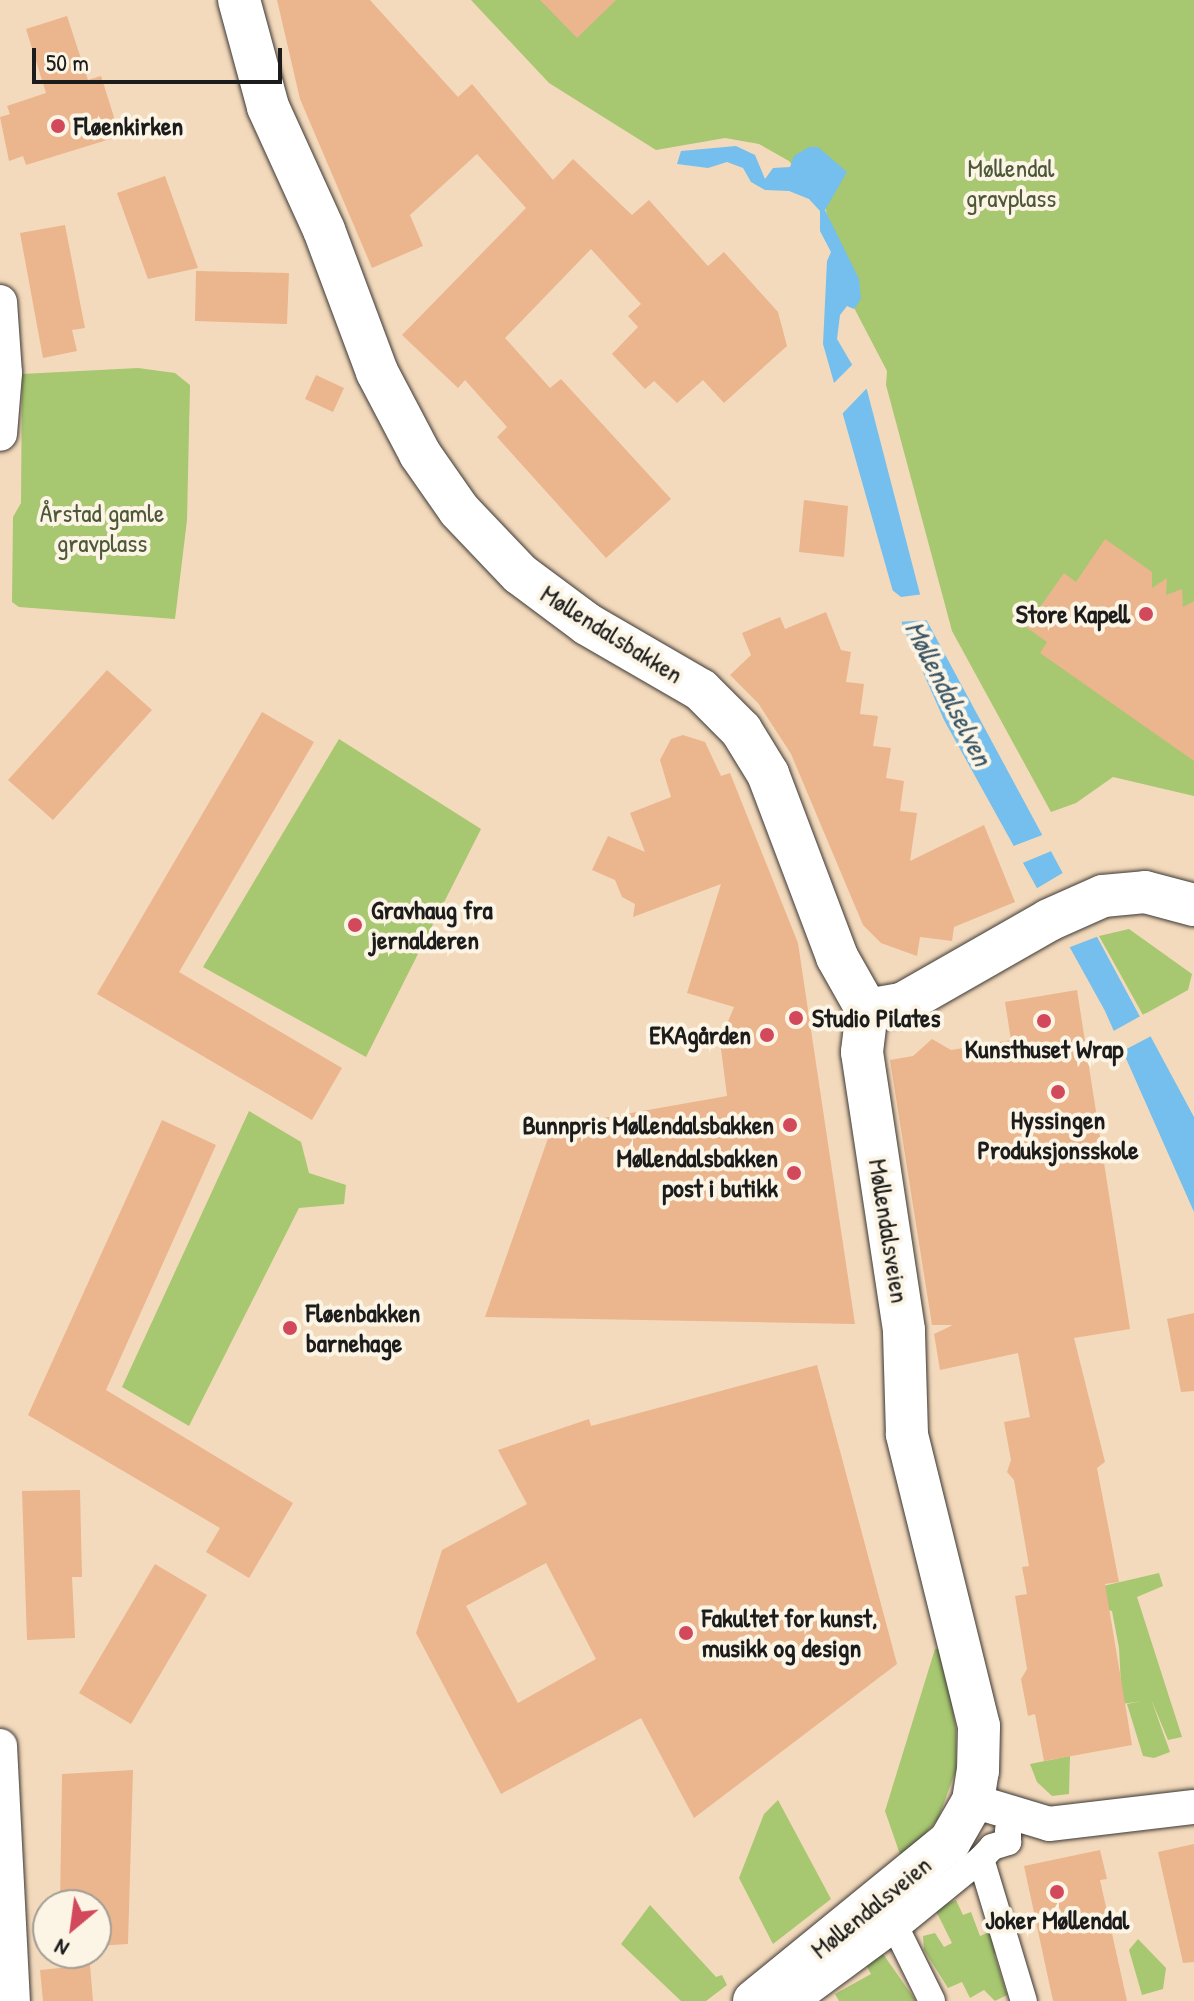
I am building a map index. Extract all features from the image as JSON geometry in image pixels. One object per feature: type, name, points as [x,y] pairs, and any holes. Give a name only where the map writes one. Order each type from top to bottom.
[{"type":"street","name":"Møllendalsbakken","points":[[239,0],[268,107],[324,230],[377,372],[420,454],[485,542],[557,604],[676,673],[724,710],[753,748],[791,829],[837,957],[867,1010]]},
{"type":"street","points":[[0,302],[5,373],[0,434]]},
{"type":"street","points":[[867,1010],[902,1004],[1067,912],[1129,892],[1194,905]]},
{"type":"street","name":"Møllendalsveien","points":[[754,2001],[890,1914],[950,1841],[973,1801],[979,1726],[907,1434],[904,1330],[862,1052],[867,1010]]},
{"type":"street","points":[[0,1746],[13,2001]]},
{"type":"street","points":[[973,1801],[1049,1824],[1194,1807]]},
{"type":"street","points":[[797,2001],[890,1914],[1008,1842],[1008,1830]]},
{"type":"street","points":[[981,1859],[1024,2001]]},
{"type":"street","points":[[890,1914],[932,2001]]},
{"type":"green space","name":"Møllendal gravplass","points":[[471,0],[1194,0],[1194,796],[1113,777],[1076,803],[1051,812],[952,631],[886,385],[887,371],[840,281],[825,205],[789,161],[759,144],[725,138],[656,150],[549,83]]},
{"type":"green space","name":"Årstad gamle gravplass","points":[[138,368],[175,373],[190,385],[187,520],[175,619],[19,607],[12,602],[13,517],[21,503],[22,374]]},
{"type":"green space","points":[[339,739],[481,829],[366,1057],[203,967]]},
{"type":"green space","points":[[1129,929],[1192,974],[1188,990],[1143,1015],[1099,936]]},
{"type":"green space","points":[[249,1111],[301,1142],[309,1173],[346,1185],[344,1204],[299,1208],[189,1426],[122,1387]]},
{"type":"green space","points":[[1159,1573],[1163,1586],[1137,1597],[1182,1737],[1168,1740],[1151,1699],[1170,1752],[1154,1758],[1143,1756],[1127,1704],[1142,1701],[1122,1704],[1119,1648],[1112,1611],[1104,1609],[1099,1587]]},
{"type":"green space","points":[[943,1648],[956,1729],[956,1770],[938,1819],[902,1860],[885,1811],[935,1649]]},
{"type":"green space","points":[[1070,1756],[1069,1794],[1052,1796],[1037,1782],[1030,1764]]},
{"type":"green space","points":[[778,1800],[831,1899],[773,1944],[739,1878],[764,1814]]},
{"type":"green space","points":[[956,1900],[963,1915],[971,1912],[980,1936],[992,1931],[1001,1950],[994,1954],[1007,1995],[995,2001],[984,1990],[970,1998],[962,1982],[948,1988],[924,1950],[923,1936],[935,1933],[944,1947],[952,1943],[935,1909]]},
{"type":"green space","points":[[650,1905],[716,1977],[722,1975],[727,1985],[706,2001],[681,2001],[621,1944]]},
{"type":"green space","points":[[1138,1939],[1166,1968],[1163,1989],[1142,1995],[1129,1950]]},
{"type":"green space","points":[[881,1951],[916,2001],[839,2001],[835,1994],[871,1974],[864,1961]]},
{"type":"water","name":"Møllendalselven","points":[[736,146],[755,155],[765,179],[773,168],[790,167],[794,156],[809,147],[818,147],[847,172],[825,210],[859,279],[861,299],[854,309],[847,306],[840,315],[837,339],[867,390],[927,621],[1194,1117],[1194,1212],[1105,1011],[944,720],[903,627],[823,344],[827,261],[831,252],[820,231],[820,211],[809,199],[789,191],[765,190],[751,182],[743,168],[727,162],[708,168],[677,164],[681,151]]},
{"type":"pier","points":[[854,363],[869,386],[842,414],[833,384]]},
{"type":"pier","points":[[887,586],[901,597],[924,594],[930,620],[897,622]]},
{"type":"pier","points":[[1045,834],[1054,850],[1020,864],[1011,847]]},
{"type":"pier","points":[[1066,871],[1099,936],[1065,949],[1034,890]]},
{"type":"pier","points":[[1146,1013],[1155,1034],[1119,1053],[1110,1033]]},
{"type":"building","points":[[277,0],[370,0],[458,97],[472,84],[553,180],[573,159],[632,215],[649,200],[708,266],[724,252],[778,312],[787,346],[724,403],[703,380],[677,403],[654,381],[645,389],[612,354],[638,327],[628,316],[641,304],[591,249],[505,338],[550,388],[561,379],[671,499],[606,558],[497,437],[507,427],[465,380],[458,388],[402,335],[526,208],[477,154],[410,215],[423,246],[372,268],[300,99]]},
{"type":"building","points":[[540,0],[616,0],[577,38]]},
{"type":"building","name":"Fløenkirken","points":[[67,16],[88,80],[101,76],[120,136],[26,165],[23,156],[9,161],[0,117],[10,114],[7,106],[46,93],[26,29]]},
{"type":"building","points":[[165,176],[198,268],[148,279],[117,193]]},
{"type":"building","points":[[65,225],[85,328],[72,330],[77,351],[43,358],[20,233]]},
{"type":"building","points":[[196,271],[289,273],[287,324],[195,321]]},
{"type":"building","points":[[316,375],[344,388],[333,412],[305,399]]},
{"type":"building","points":[[804,500],[848,506],[844,557],[799,552]]},
{"type":"building","points":[[1105,539],[1152,572],[1152,588],[1167,578],[1166,595],[1182,589],[1183,607],[1194,601],[1194,761],[1040,653],[1047,642],[1026,627],[1064,573],[1076,582]]},
{"type":"building","points":[[826,612],[841,650],[851,652],[846,682],[864,684],[860,714],[878,716],[873,746],[891,748],[886,778],[904,781],[900,811],[917,813],[910,861],[984,825],[1015,902],[954,927],[952,941],[920,937],[917,956],[881,943],[863,925],[791,754],[758,703],[730,675],[751,655],[742,633],[780,617],[785,629]]},
{"type":"building","points":[[107,670],[152,710],[53,820],[8,780]]},
{"type":"building","points":[[262,712],[314,742],[179,972],[342,1068],[312,1120],[97,994]]},
{"type":"building","points":[[683,735],[705,742],[721,776],[730,773],[798,943],[855,1324],[485,1317],[552,1127],[727,1096],[720,1041],[734,1007],[687,993],[721,884],[633,917],[635,904],[622,897],[615,880],[592,870],[608,836],[645,852],[630,813],[671,797],[660,760],[671,739]]},
{"type":"building","points":[[1077,990],[1130,1329],[1074,1338],[1105,1462],[1097,1468],[1119,1582],[1105,1584],[1132,1745],[1044,1761],[1035,1714],[1028,1716],[1021,1679],[1027,1669],[1015,1596],[1027,1594],[1022,1567],[1029,1566],[1014,1480],[1007,1472],[1011,1460],[1004,1422],[1030,1417],[1018,1353],[940,1370],[934,1334],[953,1325],[932,1325],[890,1060],[913,1056],[932,1039],[951,1050],[1011,1040],[1005,1002]]},
{"type":"building","points":[[162,1120],[216,1145],[106,1390],[293,1503],[249,1578],[206,1552],[220,1528],[28,1415]]},
{"type":"building","points":[[1194,1313],[1194,1391],[1181,1392],[1167,1319]]},
{"type":"building","points":[[817,1365],[897,1664],[694,1818],[641,1718],[501,1794],[416,1633],[442,1550],[527,1504],[498,1450],[589,1419],[591,1426]],"holes":[[[546,1563],[596,1659],[518,1703],[466,1606]]]},
{"type":"building","points":[[80,1490],[82,1577],[72,1577],[75,1638],[27,1640],[22,1491]]},
{"type":"building","points":[[155,1564],[207,1595],[131,1724],[79,1693]]},
{"type":"building","points":[[133,1770],[128,1944],[112,1945],[112,1889],[60,1889],[62,1774]]},
{"type":"building","points":[[1194,1844],[1194,1962],[1183,1963],[1158,1852]]},
{"type":"building","points":[[1100,1850],[1107,1879],[1100,1880],[1127,2001],[1053,2001],[1024,1866]]},
{"type":"building","points":[[90,1969],[93,2001],[43,2001],[40,1970]]},
{"type":"place","name":"Fløenkirken","points":[[58,126]]},
{"type":"place","name":"Store Kapell","points":[[1146,614]]},
{"type":"place","name":"Gravhaug fra jernalderen","points":[[355,925]]},
{"type":"place","name":"Studio Pilates","points":[[796,1018]]},
{"type":"place","name":"Kunsthuset Wrap","points":[[1044,1021]]},
{"type":"place","name":"EKAgården","points":[[767,1035]]},
{"type":"place","name":"Hyssingen Produksjonsskole","points":[[1058,1092]]},
{"type":"place","name":"Bunnpris Møllendalsbakken","points":[[790,1125]]},
{"type":"place","name":"Møllendalsbakken post i butikk","points":[[794,1173]]},
{"type":"place","name":"Fløenbakken barnehage","points":[[290,1328]]},
{"type":"place","name":"Fakultet for kunst, musikk og design","points":[[686,1633]]},
{"type":"place","name":"Joker Møllendal","points":[[1057,1892]]}]
